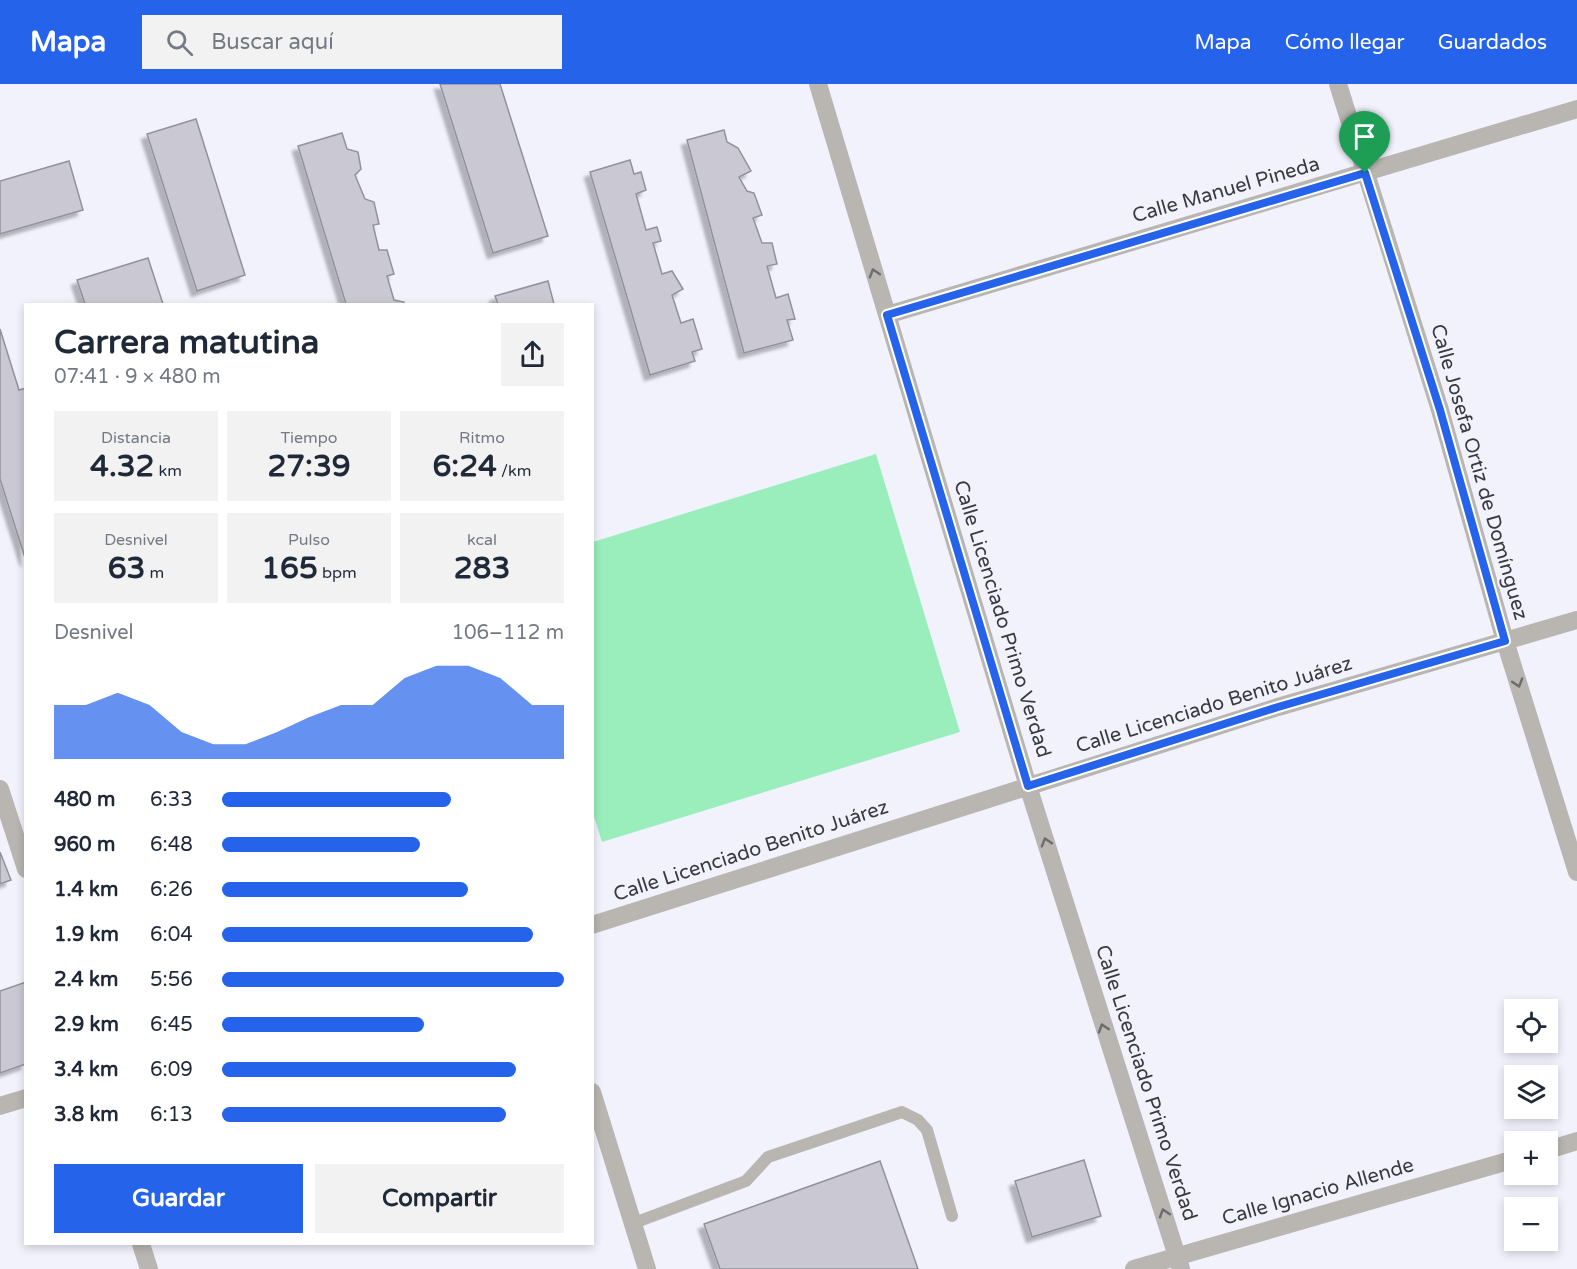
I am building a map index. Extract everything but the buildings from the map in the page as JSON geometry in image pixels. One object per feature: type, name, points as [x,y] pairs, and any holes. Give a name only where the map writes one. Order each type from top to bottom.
[{"type":"street","name":"Calle Licenciado Primo Verdad","points":[[818,84],[1028,786],[1179,1263]]},
{"type":"street","name":"Calle Josefa Ortiz de Domínguez","points":[[1338,84],[1440,410],[1505,641],[1577,872]]},
{"type":"street","name":"Calle Manuel Pineda","points":[[887,315],[1577,109]]},
{"type":"street","name":"Calle Licenciado Benito Juárez","points":[[594,924],[1278,707],[1577,620]]},
{"type":"street","points":[[0,789],[24,863]]},
{"type":"street","points":[[594,1098],[647,1269]]},
{"type":"street","points":[[0,1106],[24,1099]]},
{"type":"street","points":[[1558,1146],[1577,1141]]},
{"type":"street","name":"Calle Ignacio Allende","points":[[1134,1269],[1179,1263],[1504,1162]]},
{"type":"street","points":[[141,1245],[149,1269]]},
{"type":"lane","points":[[634,1223],[746,1181],[768,1157],[902,1112],[918,1120],[927,1130],[952,1216]]},
{"type":"green space","points":[[876,454],[960,732],[602,842],[594,816],[594,542]]},
{"type":"route","points":[[1365,173],[1440,410],[1505,641],[1278,707],[1028,786],[887,315],[1365,173]]}]
